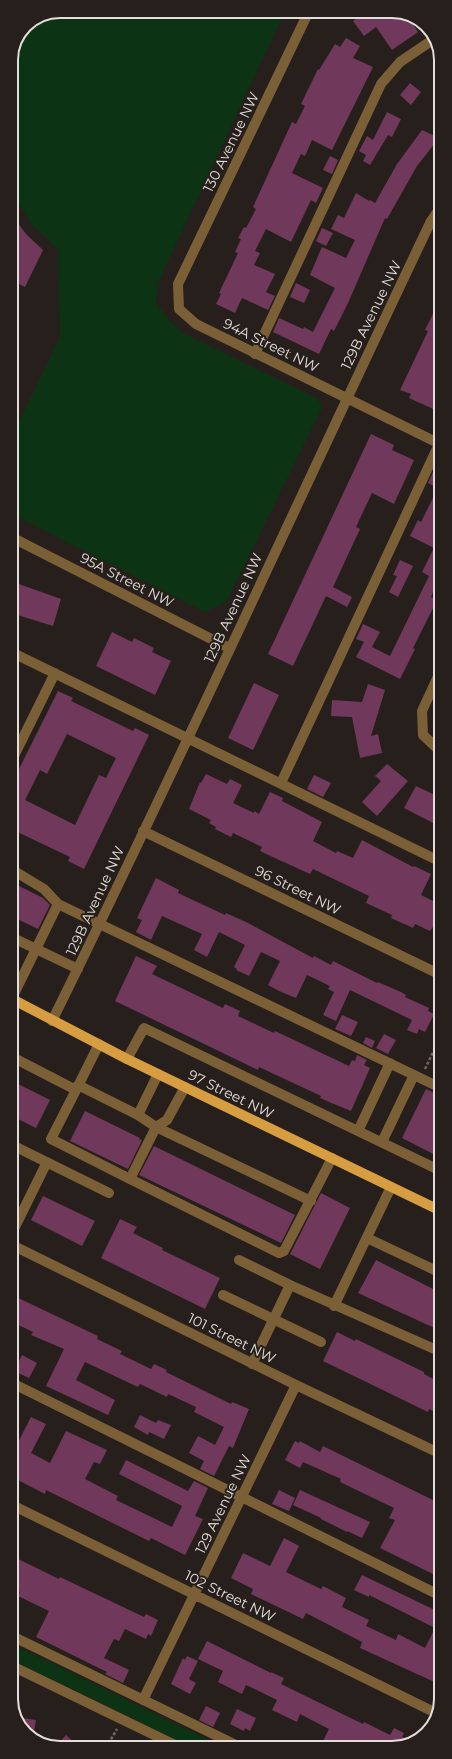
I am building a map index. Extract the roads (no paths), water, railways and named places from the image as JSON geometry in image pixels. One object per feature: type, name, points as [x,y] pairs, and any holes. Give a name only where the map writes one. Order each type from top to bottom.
[{"type":"main road","name":"97 Street NW","points":[[18,1002],[127,1059],[434,1208]]},
{"type":"street","name":"130 Avenue NW","points":[[178,284],[306,18]]},
{"type":"street","points":[[255,354],[381,84],[400,62],[430,42]]},
{"type":"street","name":"129B Avenue NW","points":[[52,1021],[100,924],[346,398],[434,218]]},
{"type":"street","name":"94A Street NW","points":[[178,284],[179,309],[196,324],[434,440]]},
{"type":"street","points":[[281,784],[434,456]]},
{"type":"street","name":"95A Street NW","points":[[18,541],[229,648]]},
{"type":"street","points":[[18,655],[434,859]]},
{"type":"street","points":[[18,748],[55,673]]},
{"type":"street","points":[[434,685],[422,711],[423,736],[434,746]]},
{"type":"street","name":"96 Street NW","points":[[143,831],[434,972]]},
{"type":"street","points":[[18,873],[44,889],[58,904],[434,1084]]},
{"type":"street","points":[[18,986],[58,904]]},
{"type":"street","points":[[18,940],[78,969]]},
{"type":"street","points":[[127,1059],[144,1028],[434,1168]]},
{"type":"street","points":[[99,1044],[51,1139],[279,1252],[284,1251],[332,1158]]},
{"type":"street","points":[[18,1060],[138,1115],[156,1127],[311,1201]]},
{"type":"street","points":[[358,1131],[390,1063]]},
{"type":"street","points":[[138,1115],[158,1074]]},
{"type":"street","points":[[382,1142],[417,1076]]},
{"type":"street","points":[[130,1179],[156,1127],[166,1120],[185,1087]]},
{"type":"street","points":[[18,1148],[110,1193]]},
{"type":"street","points":[[18,1221],[47,1162]]},
{"type":"street","points":[[334,1306],[392,1187]]},
{"type":"street","points":[[367,1238],[434,1270]]},
{"type":"street","name":"101 Street NW","points":[[18,1248],[252,1364],[434,1451]]},
{"type":"street","points":[[239,1260],[334,1306],[434,1349]]},
{"type":"street","points":[[252,1364],[290,1285]]},
{"type":"street","points":[[222,1295],[321,1342]]},
{"type":"street","name":"129 Avenue NW","points":[[143,1700],[296,1385]]},
{"type":"street","points":[[18,1386],[434,1593]]},
{"type":"street","name":"102 Street NW","points":[[18,1508],[432,1711]]},
{"type":"street","points":[[18,1639],[228,1741]]},
{"type":"street","points":[[18,1669],[167,1741]]}]
